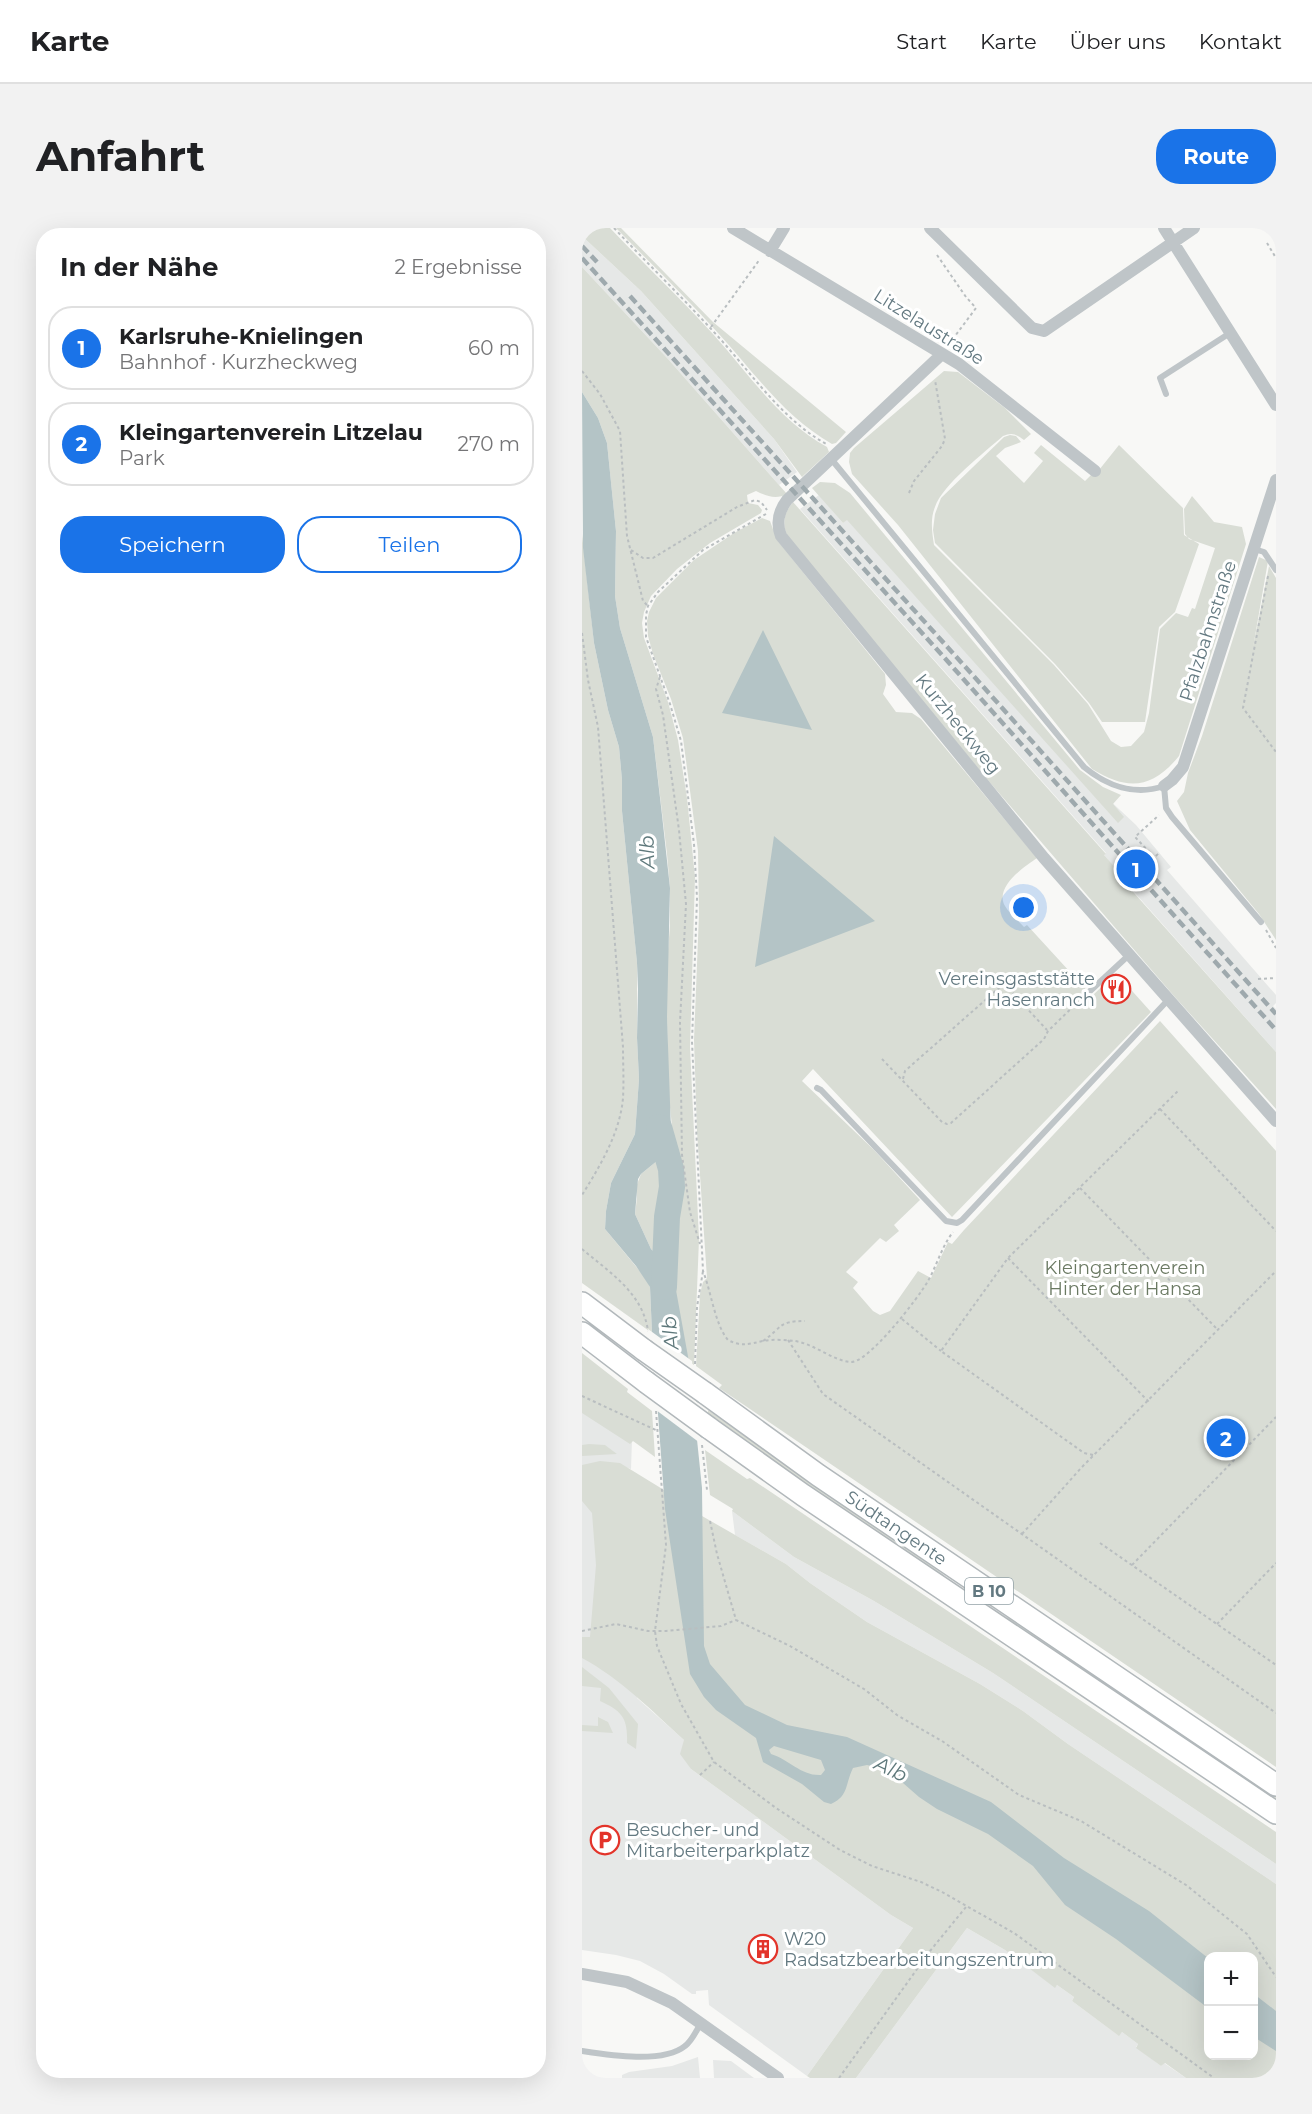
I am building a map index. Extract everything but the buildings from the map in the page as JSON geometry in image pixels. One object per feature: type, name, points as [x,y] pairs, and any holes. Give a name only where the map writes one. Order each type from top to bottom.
[{"type":"highway","name":"Südtangente","points":[[582,1303],[818,1474],[1276,1785]]},
{"type":"highway","name":"Südtangente","points":[[582,1333],[646,1382],[706,1437],[803,1495],[1276,1813]]},
{"type":"street","name":"Litzelaustraße","points":[[733,228],[959,364],[1095,471]]},
{"type":"street","points":[[768,250],[784,228]]},
{"type":"street","points":[[930,228],[1032,328],[1044,331],[1194,228]]},
{"type":"street","points":[[1164,228],[1276,405]]},
{"type":"street","name":"Kurzheckweg","points":[[942,354],[782,507],[778,519],[781,536],[1044,858],[1276,1121]]},
{"type":"street","name":"Pfalzbahnstraße","points":[[1164,786],[1183,766],[1276,480]]},
{"type":"street","points":[[582,1974],[618,1980],[672,2003],[778,2078]]},
{"type":"lane","points":[[1270,228],[1276,237]]},
{"type":"lane","points":[[1166,394],[1160,378],[1230,332]]},
{"type":"lane","points":[[836,455],[1084,767],[1115,787],[1145,790],[1164,786],[1166,808],[1172,817],[1261,922]]},
{"type":"lane","points":[[1254,549],[1264,552],[1276,570]]},
{"type":"lane","points":[[1089,992],[1129,955]]},
{"type":"lane","points":[[817,1088],[946,1221],[957,1223],[1168,1000]]},
{"type":"lane","points":[[582,2051],[631,2058],[671,2052],[685,2046],[701,2023]]},
{"type":"path","points":[[614,228],[711,328],[792,419],[836,455]]},
{"type":"path","points":[[933,249],[976,308],[942,354]]},
{"type":"path","points":[[711,328],[768,250]]},
{"type":"path","points":[[909,493],[914,481],[945,439],[931,364]]},
{"type":"path","points":[[582,371],[600,394],[620,431],[627,536],[643,601],[648,606]]},
{"type":"path","points":[[630,548],[643,558],[653,558],[737,507],[754,500],[761,502],[770,512],[703,550],[658,592],[648,606],[646,615],[646,637],[681,741],[690,803],[697,874],[692,1042],[701,1246],[703,1271],[724,1335],[728,1340],[740,1345],[788,1340],[807,1343],[821,1352],[851,1363],[861,1359],[902,1319],[928,1281],[950,1236],[962,1220]]},
{"type":"path","points":[[1271,562],[1243,708],[1276,752]]},
{"type":"path","points":[[582,633],[588,680],[598,727],[623,1047],[623,1098],[615,1132],[598,1170],[582,1196]]},
{"type":"path","points":[[660,676],[656,689],[663,716],[679,830],[686,904],[680,1022],[682,1155],[690,1212],[701,1246]]},
{"type":"path","points":[[1154,857],[1135,837],[1166,808]]},
{"type":"path","points":[[1146,864],[1159,853]]},
{"type":"path","points":[[1132,880],[1139,888],[1143,884]]},
{"type":"path","points":[[1261,922],[1276,948]]},
{"type":"path","points":[[1258,979],[1276,978]]},
{"type":"path","points":[[904,1082],[905,1071],[1000,987],[1008,988],[1048,1030]]},
{"type":"path","points":[[882,1059],[942,1122],[951,1123],[1044,1039],[1048,1030],[1089,992]]},
{"type":"path","points":[[941,1351],[1008,1258],[1179,1090]]},
{"type":"path","points":[[1160,1109],[1276,1231]]},
{"type":"path","points":[[1080,1188],[1218,1330]]},
{"type":"path","points":[[582,1249],[636,1298],[644,1312],[648,1329]]},
{"type":"path","points":[[1008,1258],[1149,1402]]},
{"type":"path","points":[[695,1364],[697,1307],[703,1271]]},
{"type":"path","points":[[1022,1534],[1093,1455],[1149,1402],[1276,1271]]},
{"type":"path","points":[[902,1319],[941,1351],[1084,1453],[1093,1455]]},
{"type":"path","points":[[763,1341],[788,1321],[804,1321]]},
{"type":"path","points":[[788,1340],[823,1394],[1276,1713]]},
{"type":"path","points":[[582,1396],[658,1431]]},
{"type":"path","points":[[1132,1565],[1276,1417]]},
{"type":"path","points":[[657,1418],[666,1545],[655,1631],[662,1660],[681,1704],[714,1762],[776,1808],[840,1850],[872,1866],[921,1882],[1014,1933],[1214,2078]]},
{"type":"path","points":[[706,1437],[707,1490]]},
{"type":"path","points":[[710,1521],[736,1620]]},
{"type":"path","points":[[1100,1543],[1276,1665]]},
{"type":"path","points":[[1217,1624],[1276,1563]]},
{"type":"path","points":[[582,1631],[611,1624],[666,1631],[721,1626],[736,1620],[769,1635],[864,1689],[897,1715],[942,1741],[1019,1795],[1081,1821],[1186,1885],[1247,1934],[1276,1977]]},
{"type":"path","points":[[699,1775],[714,1762]]},
{"type":"path","points":[[839,2078],[930,1951],[966,1906]]},
{"type":"shaded area","points":[[582,236],[641,291],[774,439],[797,472],[779,485],[668,359],[582,267]]},
{"type":"shaded area","points":[[819,495],[843,523],[847,519],[1078,777],[1104,795],[1136,825],[1171,867],[1167,870],[1276,995],[1276,1003],[1273,1006],[1276,1009],[1276,1052],[1127,884],[1104,855],[1106,853],[800,509]]},
{"type":"shaded area","points":[[582,1408],[632,1440],[631,1469],[621,1466],[637,1698],[684,1740],[691,1769],[891,1915],[913,1928],[807,2076],[709,2005],[708,1990],[696,1991],[696,1994],[692,1994],[664,1974],[640,1961],[582,1950]]},
{"type":"shaded area","points":[[732,1511],[794,1557],[874,1601],[993,1673],[1276,1864],[1276,1884],[1068,1744],[1023,1711],[980,1684],[867,1622],[786,1564],[735,1535]]},
{"type":"shaded area","points":[[967,1928],[1005,1950],[1055,1987],[1057,1985],[1074,1997],[1072,2001],[1118,2035],[1122,2032],[1138,2044],[1136,2047],[1161,2066],[1164,2063],[1186,2078],[856,2078]]},
{"type":"shaded area","points":[[698,2057],[700,2078],[622,2078],[622,2075],[629,2072],[672,2066]]},
{"type":"shaded area","points":[[713,2060],[731,2061],[754,2078],[714,2078]]},
{"type":"green space","points":[[582,228],[610,228],[688,307],[779,410],[794,424],[827,447],[829,452],[802,477],[774,439],[641,291],[582,236]]},
{"type":"green space","points":[[616,228],[621,228],[713,322],[846,432],[836,443],[832,444],[815,433],[784,407],[681,293]]},
{"type":"green space","points":[[582,267],[668,359],[787,494],[775,497],[756,491],[747,495],[748,503],[758,505],[762,510],[761,513],[710,543],[677,569],[651,596],[642,623],[644,638],[668,702],[678,740],[695,877],[690,1047],[699,1239],[694,1365],[689,1362],[657,1254],[651,1249],[635,1214],[636,1187],[641,1174],[663,1156],[668,1159],[672,1126],[668,1089],[666,974],[670,888],[653,737],[620,628],[615,596],[616,531],[607,443],[598,418],[582,392]]},
{"type":"green space","points":[[944,371],[958,372],[1005,408],[1031,434],[1024,440],[1014,434],[1003,436],[946,489],[939,498],[932,516],[934,545],[1054,665],[1088,704],[1111,741],[1121,747],[1131,746],[1144,732],[1149,713],[1160,629],[1176,613],[1188,617],[1192,608],[1195,609],[1215,548],[1189,539],[1185,534],[1184,509],[1192,496],[1214,522],[1242,527],[1246,544],[1179,756],[1159,775],[1139,783],[1128,783],[1117,781],[1092,769],[898,525],[852,474],[849,462],[850,453],[854,448]]},
{"type":"green space","points":[[1016,436],[1021,442],[1005,448],[996,456],[1024,483],[1043,461],[1034,453],[1041,445],[1085,481],[1092,474],[1095,475],[1119,445],[1183,508],[1184,535],[1199,544],[1175,612],[1159,627],[1145,722],[1102,722],[1089,703],[1055,664],[935,543],[933,530],[935,514],[941,498],[1004,437]]},
{"type":"green space","points":[[820,482],[835,483],[850,493],[1080,770],[1103,787],[1121,795],[1113,804],[1124,817],[1118,823],[847,520],[843,523],[812,488]]},
{"type":"green space","points":[[793,502],[1106,854],[1104,855],[1129,883],[1127,885],[1276,1052],[1276,1109],[1174,996],[980,771],[787,536],[785,518]]},
{"type":"green space","name":"Kleingartenverein Hinter der Hansa","points":[[762,518],[770,521],[777,540],[885,674],[886,685],[883,694],[896,712],[912,713],[921,719],[1037,858],[1018,872],[1007,885],[1003,899],[1007,909],[1024,927],[1027,925],[1092,996],[1116,973],[1151,1012],[952,1217],[813,1069],[802,1081],[874,1150],[920,1200],[894,1225],[899,1231],[886,1242],[880,1238],[846,1272],[858,1282],[853,1288],[873,1311],[880,1315],[890,1311],[918,1271],[931,1278],[948,1242],[952,1244],[1160,1021],[1276,1151],[1276,1767],[719,1388],[722,1385],[696,1366],[700,1294],[703,1282],[707,1278],[697,1131],[694,1040],[699,914],[698,851],[683,738],[671,699],[653,654],[647,621],[656,598],[694,560],[734,533]]},
{"type":"green space","points":[[582,534],[594,643],[608,710],[619,747],[622,811],[637,963],[639,1079],[635,1134],[611,1183],[605,1229],[648,1281],[652,1333],[582,1283]]},
{"type":"green space","points":[[1259,557],[1268,561],[1253,648],[1269,566],[1276,578],[1276,940],[1259,914],[1190,830],[1177,801],[1184,792],[1188,773]]},
{"type":"green space","points":[[582,1353],[652,1411],[655,1457],[633,1441],[630,1444],[582,1413]]},
{"type":"green space","points":[[708,1410],[917,1555],[944,1575],[947,1580],[923,1566],[708,1418]]},
{"type":"green space","points":[[582,1445],[605,1445],[617,1454],[582,1456]]},
{"type":"green space","points":[[705,1450],[1276,1832],[1276,1864],[993,1673],[874,1601],[794,1557],[732,1511],[733,1509],[710,1495]]},
{"type":"green space","points":[[600,1461],[620,1463],[664,1490],[668,1521],[702,1528],[702,1516],[786,1564],[867,1622],[980,1684],[1023,1711],[1068,1744],[1276,1884],[1276,2078],[1186,2078],[1165,2063],[1161,2066],[1136,2048],[1138,2044],[1122,2032],[1119,2036],[1072,2001],[1074,1997],[1057,1985],[1055,1988],[1005,1950],[967,1928],[856,2078],[810,2078],[807,2076],[913,1928],[891,1915],[691,1769],[680,1754],[684,1740],[623,1686],[582,1658],[582,1637],[590,1637],[596,1565],[592,1513],[582,1501],[582,1465]]},
{"type":"green space","points":[[1008,1617],[1276,1796],[1276,1803],[1024,1633],[1006,1619]]},
{"type":"green space","points":[[582,1667],[609,1688],[638,1724],[636,1749],[627,1743],[625,1721],[622,1716],[614,1708],[600,1701],[601,1688],[582,1686]]},
{"type":"green space","points":[[598,1717],[608,1722],[613,1733],[582,1731],[582,1725],[598,1726]]},
{"type":"water","name":"Alb","points":[[582,392],[598,418],[607,443],[616,531],[615,596],[620,628],[653,737],[670,888],[667,1017],[672,1159],[668,1160],[663,1156],[641,1174],[638,1179],[635,1214],[651,1249],[666,1263],[674,1279],[689,1362],[702,1488],[704,1646],[710,1664],[745,1705],[787,1725],[847,1737],[991,1802],[1064,1858],[1149,1911],[1204,1955],[1204,2005],[1116,1939],[1065,1905],[1033,1866],[988,1834],[937,1809],[903,1783],[876,1767],[867,1765],[853,1768],[841,1797],[831,1804],[824,1802],[802,1784],[763,1762],[756,1738],[716,1710],[704,1697],[690,1674],[665,1509],[650,1287],[636,1266],[605,1229],[611,1183],[635,1134],[639,1079],[638,989],[622,811],[619,747],[608,710],[594,643],[583,548]],"holes":[[[774,1746],[821,1760],[825,1770],[821,1775],[807,1773],[771,1754],[769,1750]]]},
{"type":"water","points":[[763,630],[812,730],[722,713]]},
{"type":"water","points":[[774,836],[875,921],[755,967]]},
{"type":"water","points":[[1258,1997],[1276,2011],[1276,2051],[1258,2040]]},
{"type":"pier","points":[[648,1329],[692,1361],[700,1443],[656,1410]]},
{"type":"waterway","points":[[659,1127],[671,1169],[672,1187],[667,1217],[664,1287]]},
{"type":"railway","points":[[582,246],[597,262]]},
{"type":"railway","points":[[582,258],[942,655],[1276,1030]]},
{"type":"railway","points":[[630,296],[1276,1014]]},
{"type":"place","name":"Karlsruhe-Knielingen","points":[[1136,869]]},
{"type":"place","name":"Vereinsgaststätte Hasenranch","points":[[1116,989]]},
{"type":"place","name":"Kleingartenverein Litzelau","points":[[1226,1438]]},
{"type":"place","name":"Besucher- und Mitarbeiterparkplatz","points":[[605,1840]]},
{"type":"place","name":"W20 Radsatzbearbeitungszentrum","points":[[763,1949]]}]
